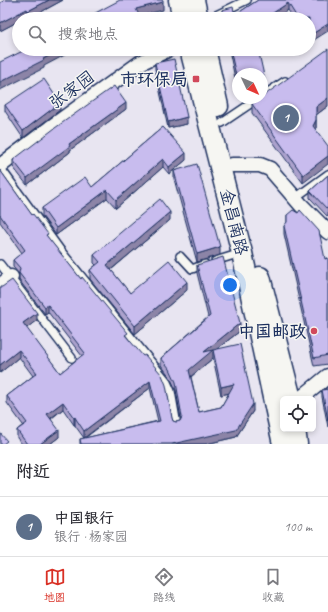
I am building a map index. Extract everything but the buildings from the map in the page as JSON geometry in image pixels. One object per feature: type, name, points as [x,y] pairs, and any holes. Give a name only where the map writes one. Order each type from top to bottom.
[{"type":"street","points":[[179,0],[182,12]]},
{"type":"street","points":[[194,0],[197,12]]},
{"type":"street","name":"张家园","points":[[0,166],[140,63],[154,56]]},
{"type":"street","name":"金昌南路","points":[[192,56],[242,253],[283,444]]},
{"type":"street","name":"金昌南路","points":[[207,56],[232,165],[290,396]]},
{"type":"street","points":[[232,165],[260,165],[270,170],[328,232]]},
{"type":"street","points":[[304,396],[328,376]]},
{"type":"street","points":[[296,432],[297,444]]},
{"type":"lane","points":[[222,12],[247,0]]},
{"type":"lane","points":[[268,92],[288,79]]},
{"type":"lane","points":[[222,123],[250,104]]},
{"type":"lane","points":[[0,166],[61,251],[166,380],[171,391],[177,425]]},
{"type":"lane","points":[[295,198],[328,174]]},
{"type":"lane","points":[[180,256],[192,268],[242,253]]},
{"type":"lane","points":[[0,264],[6,282],[72,358]]},
{"type":"place","name":"市环保局","points":[[196,79]]},
{"type":"place","name":"中国银行","points":[[286,118]]},
{"type":"place","name":"中国邮政","points":[[314,331]]}]
